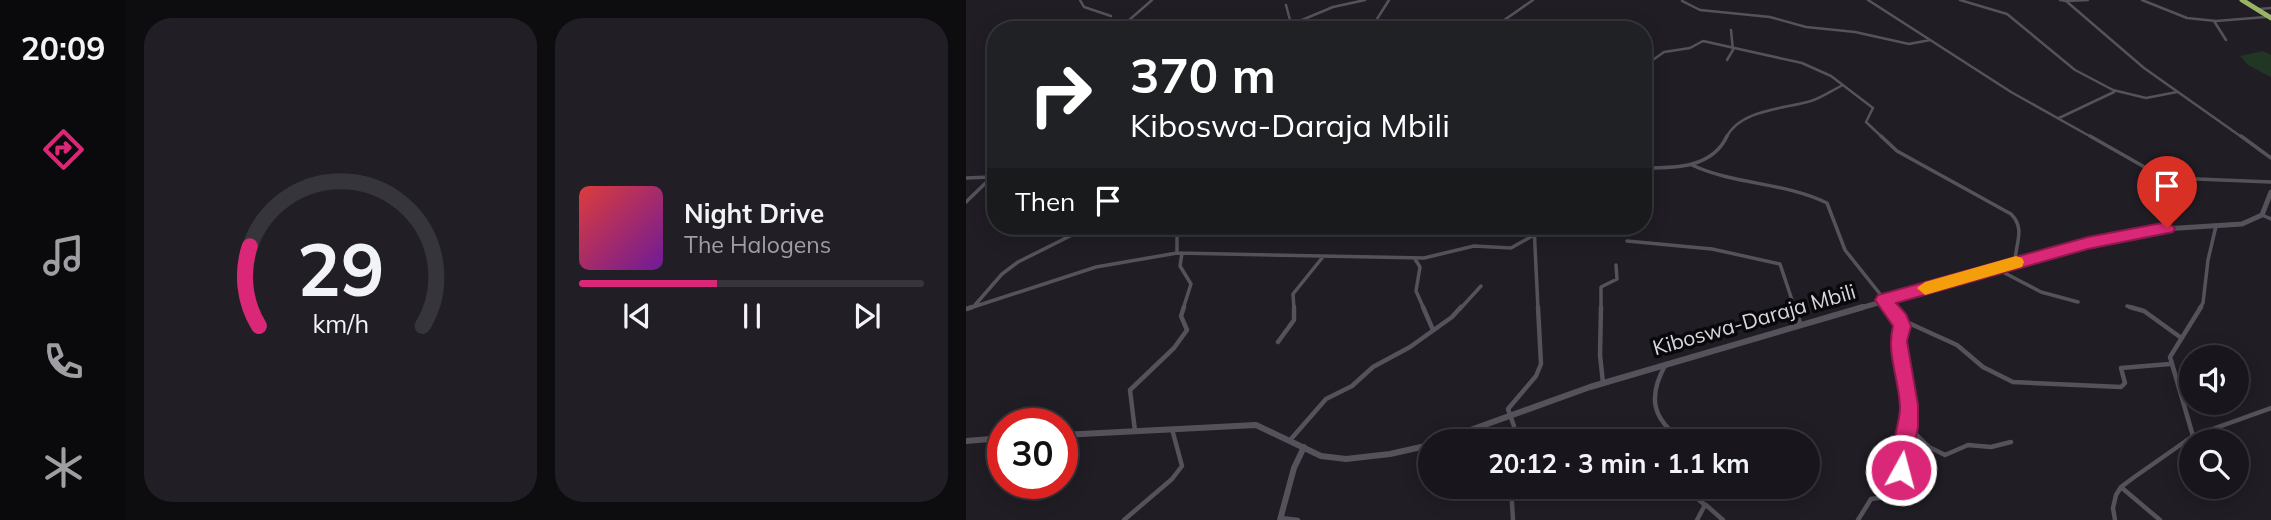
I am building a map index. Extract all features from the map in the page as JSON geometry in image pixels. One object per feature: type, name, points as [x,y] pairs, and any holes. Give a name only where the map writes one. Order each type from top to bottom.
[{"type":"highway","points":[[2244,0],[2270,17]]},
{"type":"main road","points":[[2262,215],[2271,192]]},
{"type":"main road","name":"Kiboswa-Daraja Mbili","points":[[1473,429],[1667,363],[1995,268],[2148,230],[2242,224],[2262,215]]},
{"type":"main road","points":[[1078,434],[1256,425],[1291,439],[1322,456],[1341,459],[1418,448]]},
{"type":"main road","points":[[966,441],[987,440]]},
{"type":"main road","points":[[1280,519],[1294,468],[1304,447]]},
{"type":"street","points":[[1080,0],[1084,7],[1111,16]]},
{"type":"street","points":[[1128,21],[1152,0]]},
{"type":"street","points":[[1334,8],[1338,0]]},
{"type":"street","points":[[1299,21],[1365,0]]},
{"type":"street","points":[[1376,21],[1389,0]]},
{"type":"street","points":[[1503,21],[1533,0]]},
{"type":"street","points":[[1868,0],[2110,150],[2162,176],[2271,182]]},
{"type":"street","points":[[1959,0],[2007,13],[2078,72],[2116,91],[2146,98],[2178,92]]},
{"type":"street","points":[[2060,0],[2088,0]]},
{"type":"street","points":[[2066,0],[2136,61],[2271,158]]},
{"type":"street","points":[[2142,0],[2182,17],[2214,20],[2270,17]]},
{"type":"street","points":[[2244,0],[2270,17]]},
{"type":"street","points":[[1682,1],[1700,10],[1770,17],[1806,27],[1855,32],[1909,44],[1930,40]]},
{"type":"street","points":[[1286,5],[1290,21]]},
{"type":"street","points":[[2260,9],[2271,8]]},
{"type":"street","points":[[2214,20],[2226,40]]},
{"type":"street","points":[[1727,60],[1733,47],[1731,30]]},
{"type":"street","points":[[1652,61],[1664,52],[1690,48],[1701,41],[1802,63],[1831,76],[1873,108],[1866,116],[1866,122],[1897,151],[2015,216],[2021,234],[2015,248],[2015,263]]},
{"type":"street","points":[[1652,167],[1692,165],[1712,155],[1723,145],[1729,132],[1751,117],[1774,107],[1811,101],[1841,86]]},
{"type":"street","points":[[2059,118],[2116,91]]},
{"type":"street","points":[[1692,165],[1722,179],[1786,190],[1827,203],[1845,250],[1900,319],[1902,326],[1898,341],[1908,387],[1908,427],[1900,458],[1906,491],[1899,495],[1871,499],[1858,520]]},
{"type":"street","points":[[966,178],[987,177]]},
{"type":"street","points":[[966,202],[987,180]]},
{"type":"street","points":[[2262,215],[2271,219]]},
{"type":"street","points":[[2191,429],[2170,364],[2180,337],[2203,303],[2208,260],[2216,226]]},
{"type":"street","points":[[975,306],[1002,274],[1018,262],[1072,235]]},
{"type":"street","points":[[1135,431],[1130,390],[1174,348],[1187,330],[1181,316],[1191,284],[1179,264],[1177,235]]},
{"type":"street","points":[[966,309],[1096,267],[1180,253],[1413,258],[1474,246],[1511,248],[1534,235],[1541,364],[1536,376],[1511,405],[1509,416],[1514,429]]},
{"type":"street","points":[[1628,241],[1712,249],[1780,264],[1800,323]]},
{"type":"street","points":[[1278,342],[1294,320],[1293,294],[1322,258]]},
{"type":"street","points":[[1413,258],[1420,267],[1416,291],[1433,330]]},
{"type":"street","points":[[1604,383],[1600,355],[1601,286],[1617,279],[1616,265]]},
{"type":"street","points":[[1995,268],[2041,292],[2078,302]]},
{"type":"street","points":[[1291,439],[1326,399],[1352,386],[1373,367],[1410,347],[1463,308],[1481,286]]},
{"type":"street","points":[[2127,306],[2144,311],[2180,337]]},
{"type":"street","points":[[1900,319],[1957,345],[1983,367],[2013,382],[2121,387],[2125,383],[2121,368],[2170,364]]},
{"type":"street","points":[[1667,363],[1656,384],[1656,405],[1668,429]]},
{"type":"street","points":[[2212,429],[2271,408]]},
{"type":"street","points":[[1908,427],[1929,447],[1945,455],[1968,445],[1991,447],[2011,442]]},
{"type":"street","points":[[1124,520],[1160,491],[1182,466],[1172,429]]},
{"type":"street","points":[[2116,520],[2113,502],[2121,487],[2179,446]]},
{"type":"street","points":[[2121,487],[2160,520]]},
{"type":"street","points":[[1512,499],[1513,520]]},
{"type":"street","points":[[1698,499],[1723,520]]},
{"type":"street","points":[[1697,520],[1705,505]]},
{"type":"street","points":[[1280,519],[1298,520]]},
{"type":"green space","points":[[2263,51],[2271,55],[2271,77],[2248,65],[2240,56]]},
{"type":"slow traffic","points":[[1925,288],[2016,262]]},
{"type":"route","points":[[1901,470],[1900,458],[1908,427],[1909,405],[1906,374],[1898,341],[1902,326],[1900,319],[1884,300],[2088,243],[2167,228]]}]
